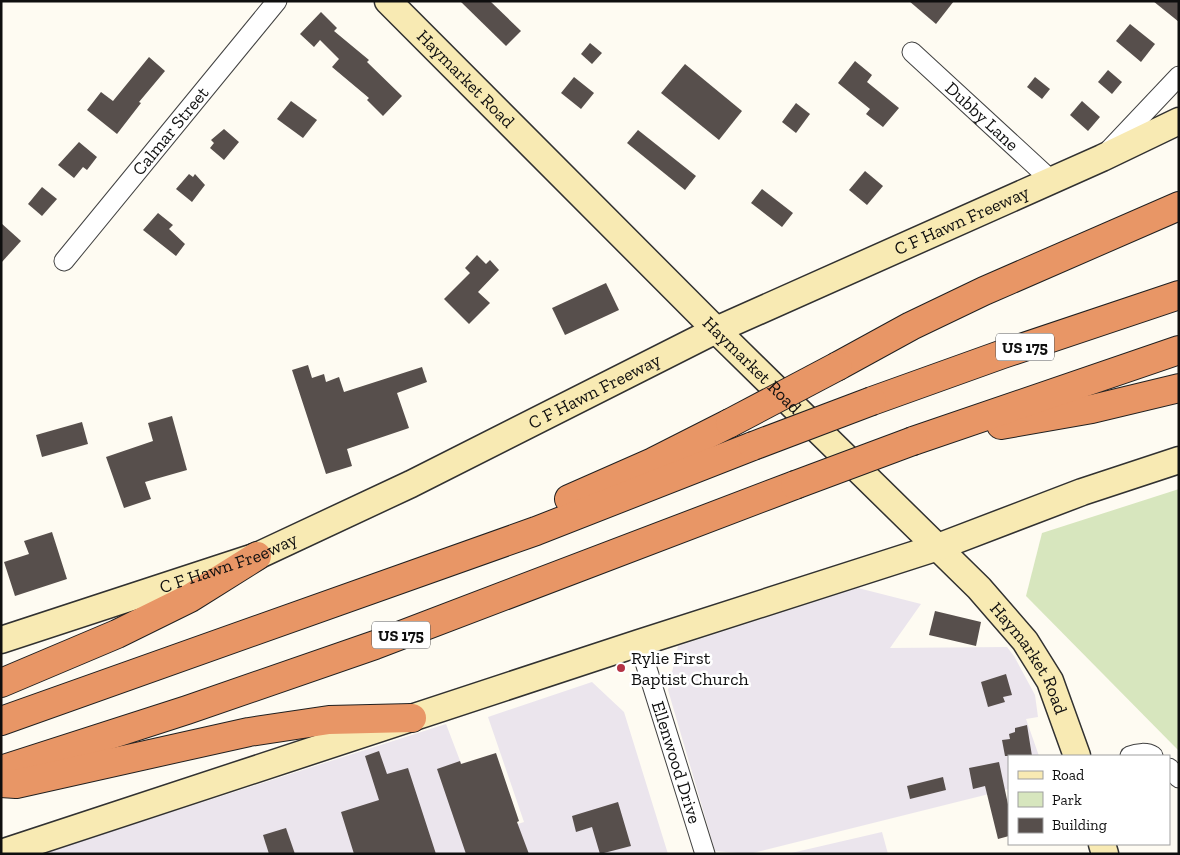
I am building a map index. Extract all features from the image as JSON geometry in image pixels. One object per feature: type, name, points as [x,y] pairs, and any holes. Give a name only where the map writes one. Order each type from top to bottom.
[{"type":"highway","points":[[438,565],[530,516],[653,462],[911,326],[984,291],[1179,206]]},
{"type":"highway","name":"US 175","points":[[1,721],[536,531],[872,401],[1003,354],[1179,295]]},
{"type":"highway","name":"US 175","points":[[1,770],[187,710],[375,645],[913,441],[1179,350]]},
{"type":"highway","points":[[913,441],[1092,409],[1179,388]]},
{"type":"highway","points":[[1,683],[117,634],[190,598],[257,556]]},
{"type":"highway","points":[[1,783],[16,784],[249,732],[329,720],[412,718]]},
{"type":"main road","name":"Haymarket Road","points":[[388,1],[716,330],[979,588],[1024,641],[1050,681],[1077,755]]},
{"type":"main road","name":"C F Hawn Freeway","points":[[1,640],[257,556],[411,484],[716,330],[1102,158],[1179,121]]},
{"type":"main road","points":[[1,853],[639,643],[938,547],[1082,492],[1179,460]]},
{"type":"street","name":"Calmar Street","points":[[64,261],[277,1]]},
{"type":"street","name":"Dubby Lane","points":[[912,52],[1051,180]]},
{"type":"street","points":[[1102,158],[1179,76]]},
{"type":"street","name":"Ellenwood Drive","points":[[639,643],[705,854]]},
{"type":"street","points":[[1132,755],[1152,755]]},
{"type":"street","points":[[1170,769],[1179,778]]},
{"type":"shaded area","points":[[858,588],[921,604],[890,648],[1007,647],[1014,656],[1035,695],[1038,717],[1026,719],[1039,755],[1008,755],[1008,789],[749,854],[715,851],[668,690],[678,646]]},
{"type":"shaded area","points":[[592,682],[624,712],[668,854],[41,854],[446,724],[488,834],[524,822],[488,717]]},
{"type":"shaded area","points":[[882,832],[888,854],[787,854]]},
{"type":"green space","points":[[1179,489],[1179,751],[1026,596],[1042,533]]},
{"type":"building","points":[[460,1],[490,1],[521,31],[506,46]]},
{"type":"building","points":[[909,1],[954,1],[936,24]]},
{"type":"building","points":[[1153,1],[1179,1],[1179,22]]},
{"type":"building","points":[[321,12],[337,28],[334,31],[369,60],[367,62],[402,96],[383,116],[367,100],[369,98],[332,67],[339,59],[320,40],[314,47],[300,34]]},
{"type":"building","points":[[1130,24],[1155,44],[1141,62],[1116,41]]},
{"type":"building","points":[[590,43],[602,53],[592,64],[581,54]]},
{"type":"building","points":[[149,57],[165,71],[139,102],[141,103],[117,134],[87,110],[101,92],[113,101]]},
{"type":"building","points":[[855,61],[872,75],[867,82],[899,108],[883,127],[866,114],[870,109],[838,83]]},
{"type":"building","points":[[685,64],[742,111],[719,140],[661,93]]},
{"type":"building","points":[[1108,70],[1122,82],[1112,94],[1098,82]]},
{"type":"building","points":[[574,77],[594,93],[581,109],[561,93]]},
{"type":"building","points":[[1035,77],[1050,89],[1042,99],[1027,87]]},
{"type":"building","points":[[291,101],[317,120],[303,138],[277,119]]},
{"type":"building","points":[[1082,101],[1100,117],[1088,131],[1070,115]]},
{"type":"building","points":[[796,103],[810,114],[796,133],[782,122]]},
{"type":"building","points":[[224,129],[239,142],[224,160],[210,148],[214,143],[211,140]]},
{"type":"building","points":[[638,130],[696,176],[685,190],[627,143]]},
{"type":"building","points":[[79,142],[97,157],[87,170],[83,167],[74,178],[58,165]]},
{"type":"building","points":[[865,171],[883,186],[867,205],[849,190]]},
{"type":"building","points":[[189,174],[193,177],[195,174],[205,185],[192,202],[176,189]]},
{"type":"building","points":[[42,187],[57,199],[42,216],[28,204]]},
{"type":"building","points":[[762,189],[793,213],[782,227],[751,203]]},
{"type":"building","points":[[158,213],[173,225],[169,229],[185,244],[176,256],[143,230]]},
{"type":"building","points":[[1,223],[21,241],[1,263]]},
{"type":"building","points":[[477,255],[486,264],[490,260],[499,270],[478,292],[490,303],[469,324],[444,299],[470,273],[465,268]]},
{"type":"building","points":[[606,283],[619,310],[565,335],[552,308]]},
{"type":"building","points":[[308,365],[312,378],[324,374],[326,382],[339,377],[344,392],[422,367],[427,382],[397,393],[409,428],[347,449],[352,466],[326,474],[292,370]]},
{"type":"building","points":[[172,416],[187,470],[145,482],[151,499],[124,508],[106,457],[153,441],[148,423]]},
{"type":"building","points":[[82,422],[88,444],[42,457],[36,435]]},
{"type":"building","points":[[52,532],[67,579],[15,596],[4,562],[29,554],[24,541]]},
{"type":"building","points":[[935,611],[981,622],[976,646],[929,635]]},
{"type":"building","points":[[1006,674],[1012,695],[1003,697],[1005,702],[988,707],[981,682]]},
{"type":"building","points":[[1027,725],[1032,755],[1005,756],[1002,740],[1010,739],[1009,734],[1015,732],[1015,728]]},
{"type":"building","points":[[379,751],[387,774],[408,768],[436,854],[354,854],[341,812],[379,800],[365,756]]},
{"type":"building","points":[[496,753],[529,854],[466,854],[437,769],[460,761],[461,764]]},
{"type":"building","points":[[999,762],[1008,804],[1008,836],[998,839],[985,786],[973,789],[969,768]]},
{"type":"building","points":[[943,777],[946,790],[910,799],[907,786]]},
{"type":"building","points":[[618,802],[631,846],[600,854],[592,827],[576,832],[572,816]]},
{"type":"building","points":[[286,828],[295,854],[269,854],[263,835]]},
{"type":"place","name":"Rylie First Baptist Church","points":[[621,668]]}]
